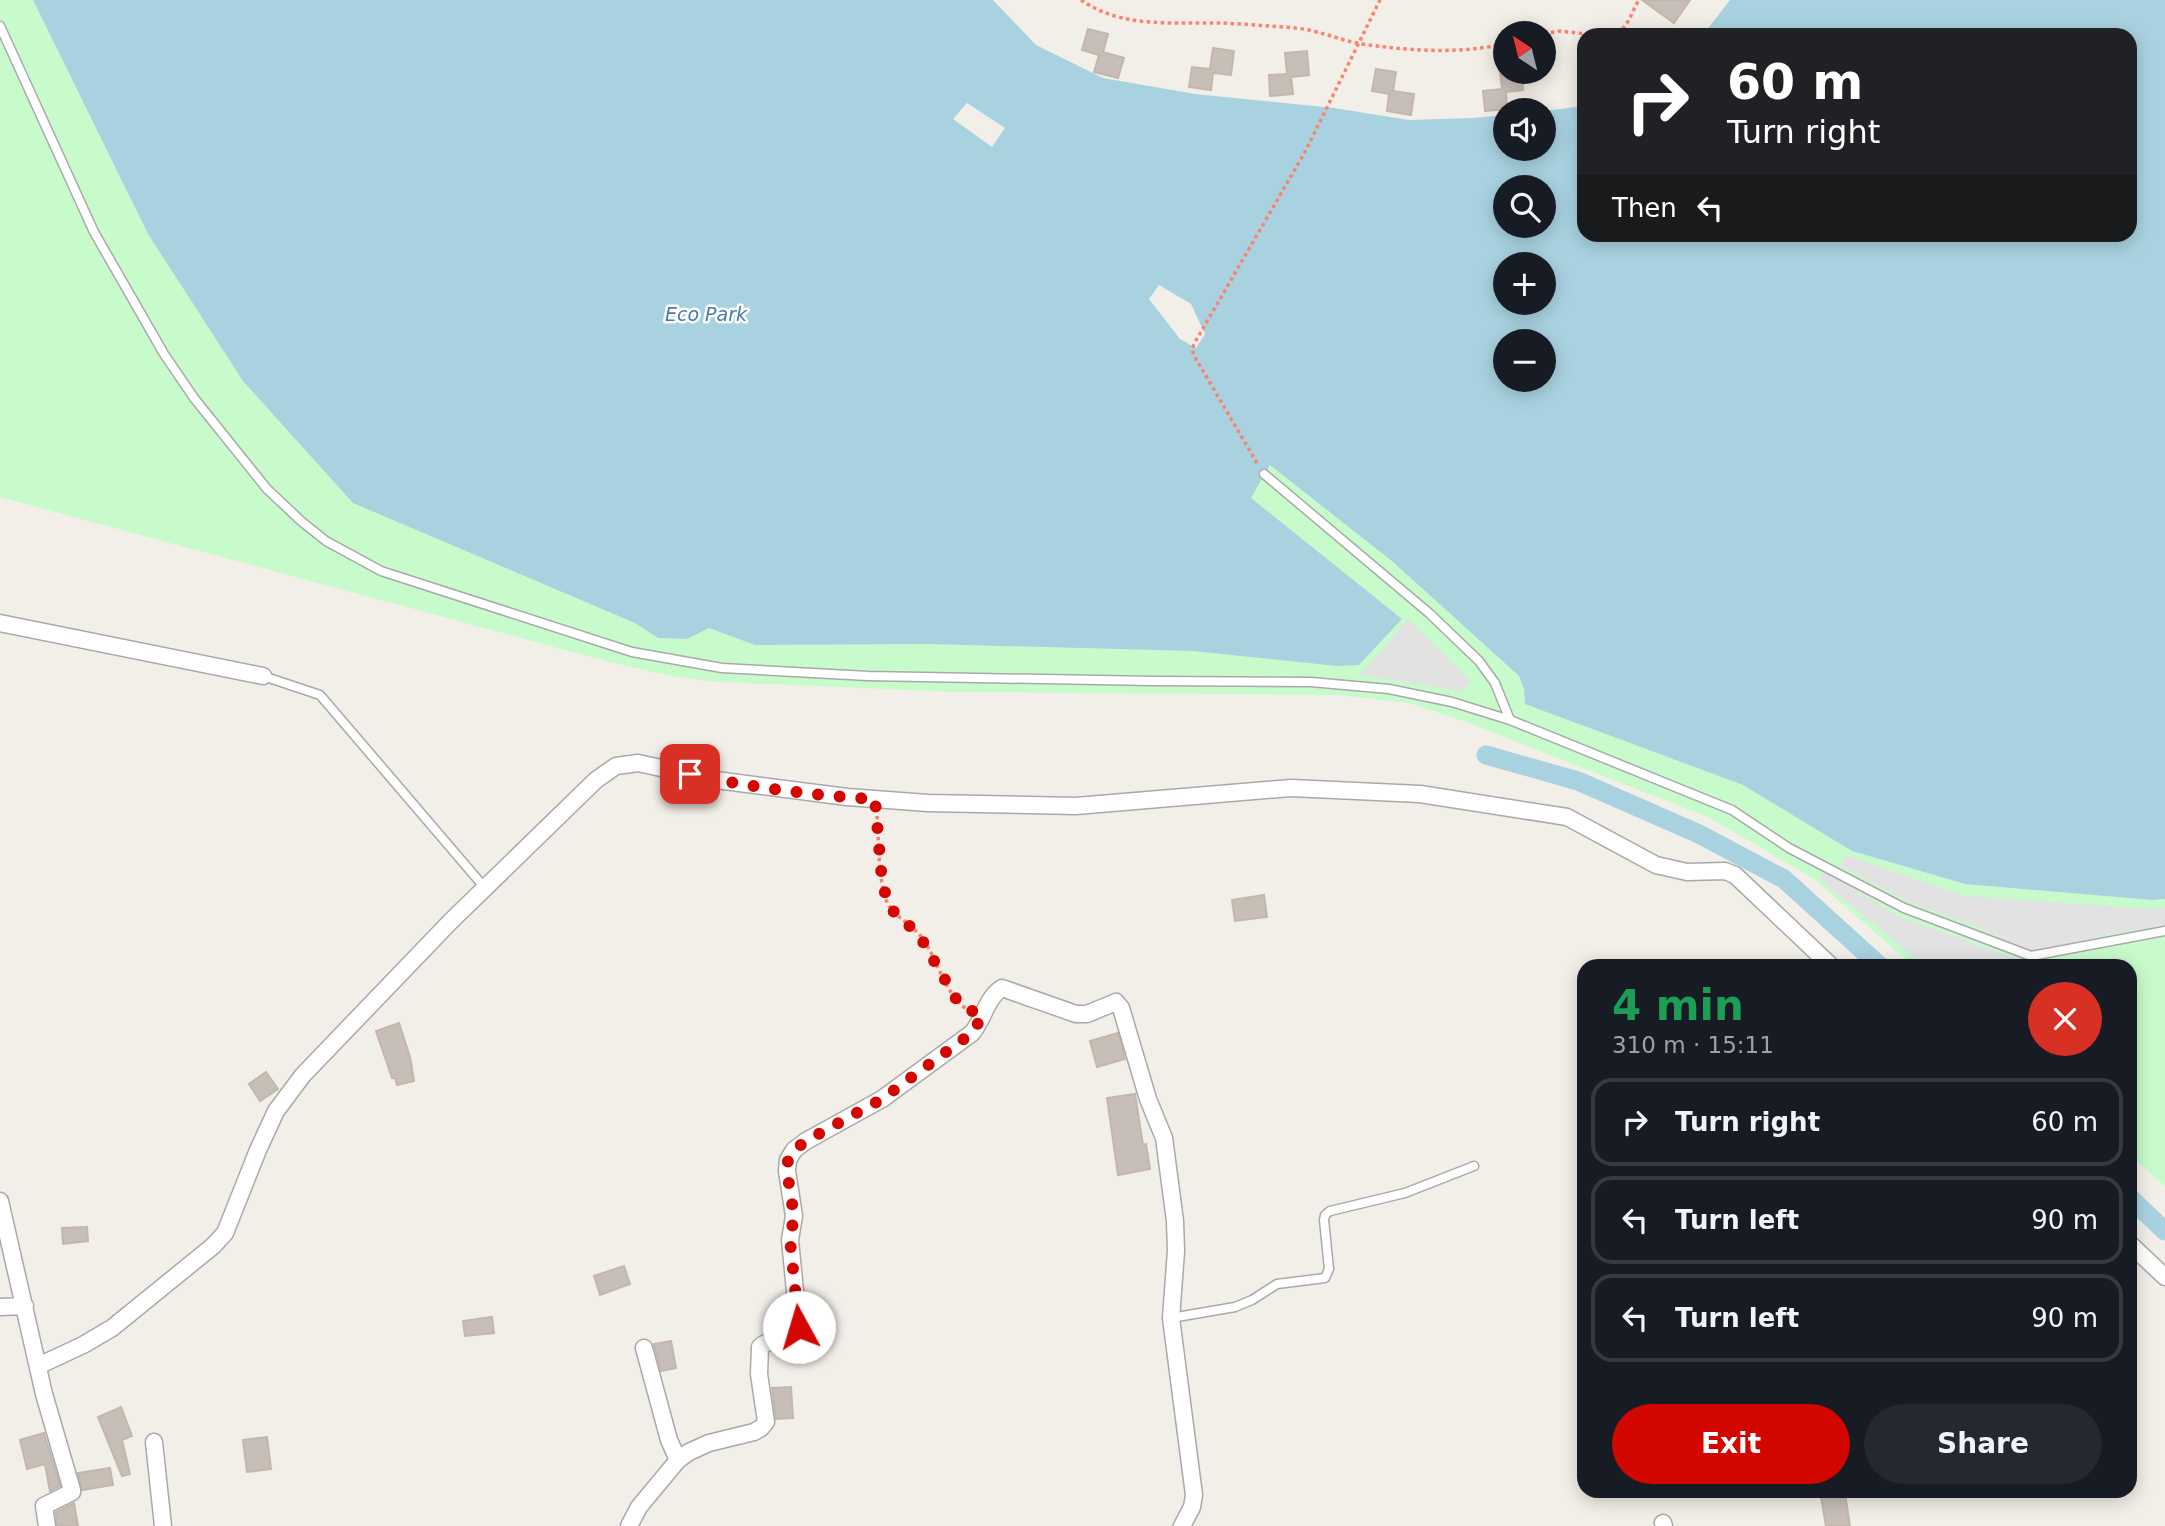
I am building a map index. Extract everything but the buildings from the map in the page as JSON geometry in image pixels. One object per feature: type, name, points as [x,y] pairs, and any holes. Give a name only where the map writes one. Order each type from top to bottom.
[{"type":"street","points":[[0,623],[263,676]]},
{"type":"street","points":[[38,1366],[112,1328],[213,1246],[225,1233],[276,1111],[303,1075],[485,888],[596,780],[616,766],[638,763],[716,780],[847,797],[928,803],[1076,806],[1311,788],[1420,794],[1567,817],[1656,865],[1687,872],[1725,871],[1735,874],[1824,959]]},
{"type":"street","points":[[629,1526],[639,1507],[678,1460],[709,1443],[754,1432],[766,1422],[759,1374],[760,1347],[768,1341],[793,1338],[799,1332],[790,1240],[794,1216],[787,1171],[788,1160],[794,1150],[882,1099],[972,1033],[989,1000],[1002,988],[1076,1014],[1087,1014],[1111,1003],[1119,1005],[1148,1099],[1164,1138],[1175,1221],[1176,1251],[1171,1318],[1194,1495],[1192,1507],[1182,1526]]},
{"type":"street","points":[[0,1201],[38,1366],[72,1490],[44,1506],[47,1526]]},
{"type":"street","points":[[2137,1251],[2165,1277]]},
{"type":"street","points":[[0,1307],[24,1306]]},
{"type":"street","points":[[644,1348],[669,1440],[678,1460]]},
{"type":"street","points":[[154,1442],[163,1526]]},
{"type":"lane","points":[[0,26],[94,232],[158,343],[194,398],[275,497],[326,541],[382,571],[632,652],[722,668],[868,676],[1311,682],[1390,689],[1452,702],[1510,720],[1732,810],[1789,848],[1904,908],[2031,956],[2165,931]]},
{"type":"lane","points":[[1264,474],[1429,613],[1479,661],[1495,683],[1510,720]]},
{"type":"lane","points":[[263,676],[320,695],[485,888]]},
{"type":"lane","points":[[1171,1318],[1235,1307],[1277,1284],[1325,1278],[1329,1269],[1324,1220],[1330,1211],[1405,1193],[1474,1166]]},
{"type":"path","points":[[1081,0],[1114,16],[1142,22],[1296,28],[1325,33],[1360,44],[1450,52],[1493,46]]},
{"type":"path","points":[[1264,474],[1192,350],[1306,152],[1380,0]]},
{"type":"path","points":[[1624,28],[1639,0]]},
{"type":"path","points":[[1556,32],[1577,33]]},
{"type":"path","points":[[875,799],[882,881],[888,904],[897,916],[918,933],[959,1004],[983,1015]]},
{"type":"green space","points":[[0,0],[33,0],[148,234],[635,623],[658,638],[687,639],[709,627],[755,645],[927,644],[1192,651],[1337,666],[1359,665],[1402,619],[1250,498],[1270,465],[1393,562],[1519,676],[1526,704],[1743,785],[1852,851],[1965,884],[2165,899],[2165,1186],[2137,1161],[2137,959],[1905,959],[1814,879],[1710,818],[1464,721],[1408,703],[1339,695],[954,692],[718,682],[671,676],[610,662],[0,497]]},
{"type":"shaded area","points":[[1408,619],[1471,682],[1461,691],[1360,675]]},
{"type":"shaded area","points":[[1845,855],[1965,896],[2165,908],[2165,925],[2030,952],[1982,929],[1909,902],[1840,866]]},
{"type":"shaded area","points":[[1825,871],[1897,916],[2017,959],[1916,959],[1819,879]]},
{"type":"water","name":"Eco Park","points":[[33,0],[993,0],[1036,45],[1103,78],[1195,94],[1334,108],[1409,120],[1493,116],[1493,161],[1556,161],[1556,110],[1577,107],[1577,242],[2137,242],[2137,28],[1708,28],[1730,0],[2165,0],[2165,899],[1965,884],[1852,851],[1743,785],[1525,704],[1524,689],[1519,676],[1393,562],[1270,465],[1251,498],[1402,619],[1359,665],[1337,666],[1192,651],[927,644],[755,645],[709,628],[687,639],[658,638],[635,623],[353,503],[243,381],[148,234]],"holes":[[[967,103],[1005,128],[992,147],[953,119]],[[1159,285],[1191,304],[1205,334],[1196,348],[1180,339],[1149,299]]]},
{"type":"waterway","points":[[1486,755],[1578,781],[1699,834],[1784,879],[1872,959]]},
{"type":"waterway","points":[[2137,1205],[2165,1231]]},
{"type":"route","points":[[690,774],[716,780],[875,799],[882,881],[888,904],[897,916],[918,933],[959,1004],[983,1015],[972,1033],[882,1099],[806,1141],[794,1150],[788,1160],[787,1171],[794,1216],[790,1240],[799,1327]]}]
